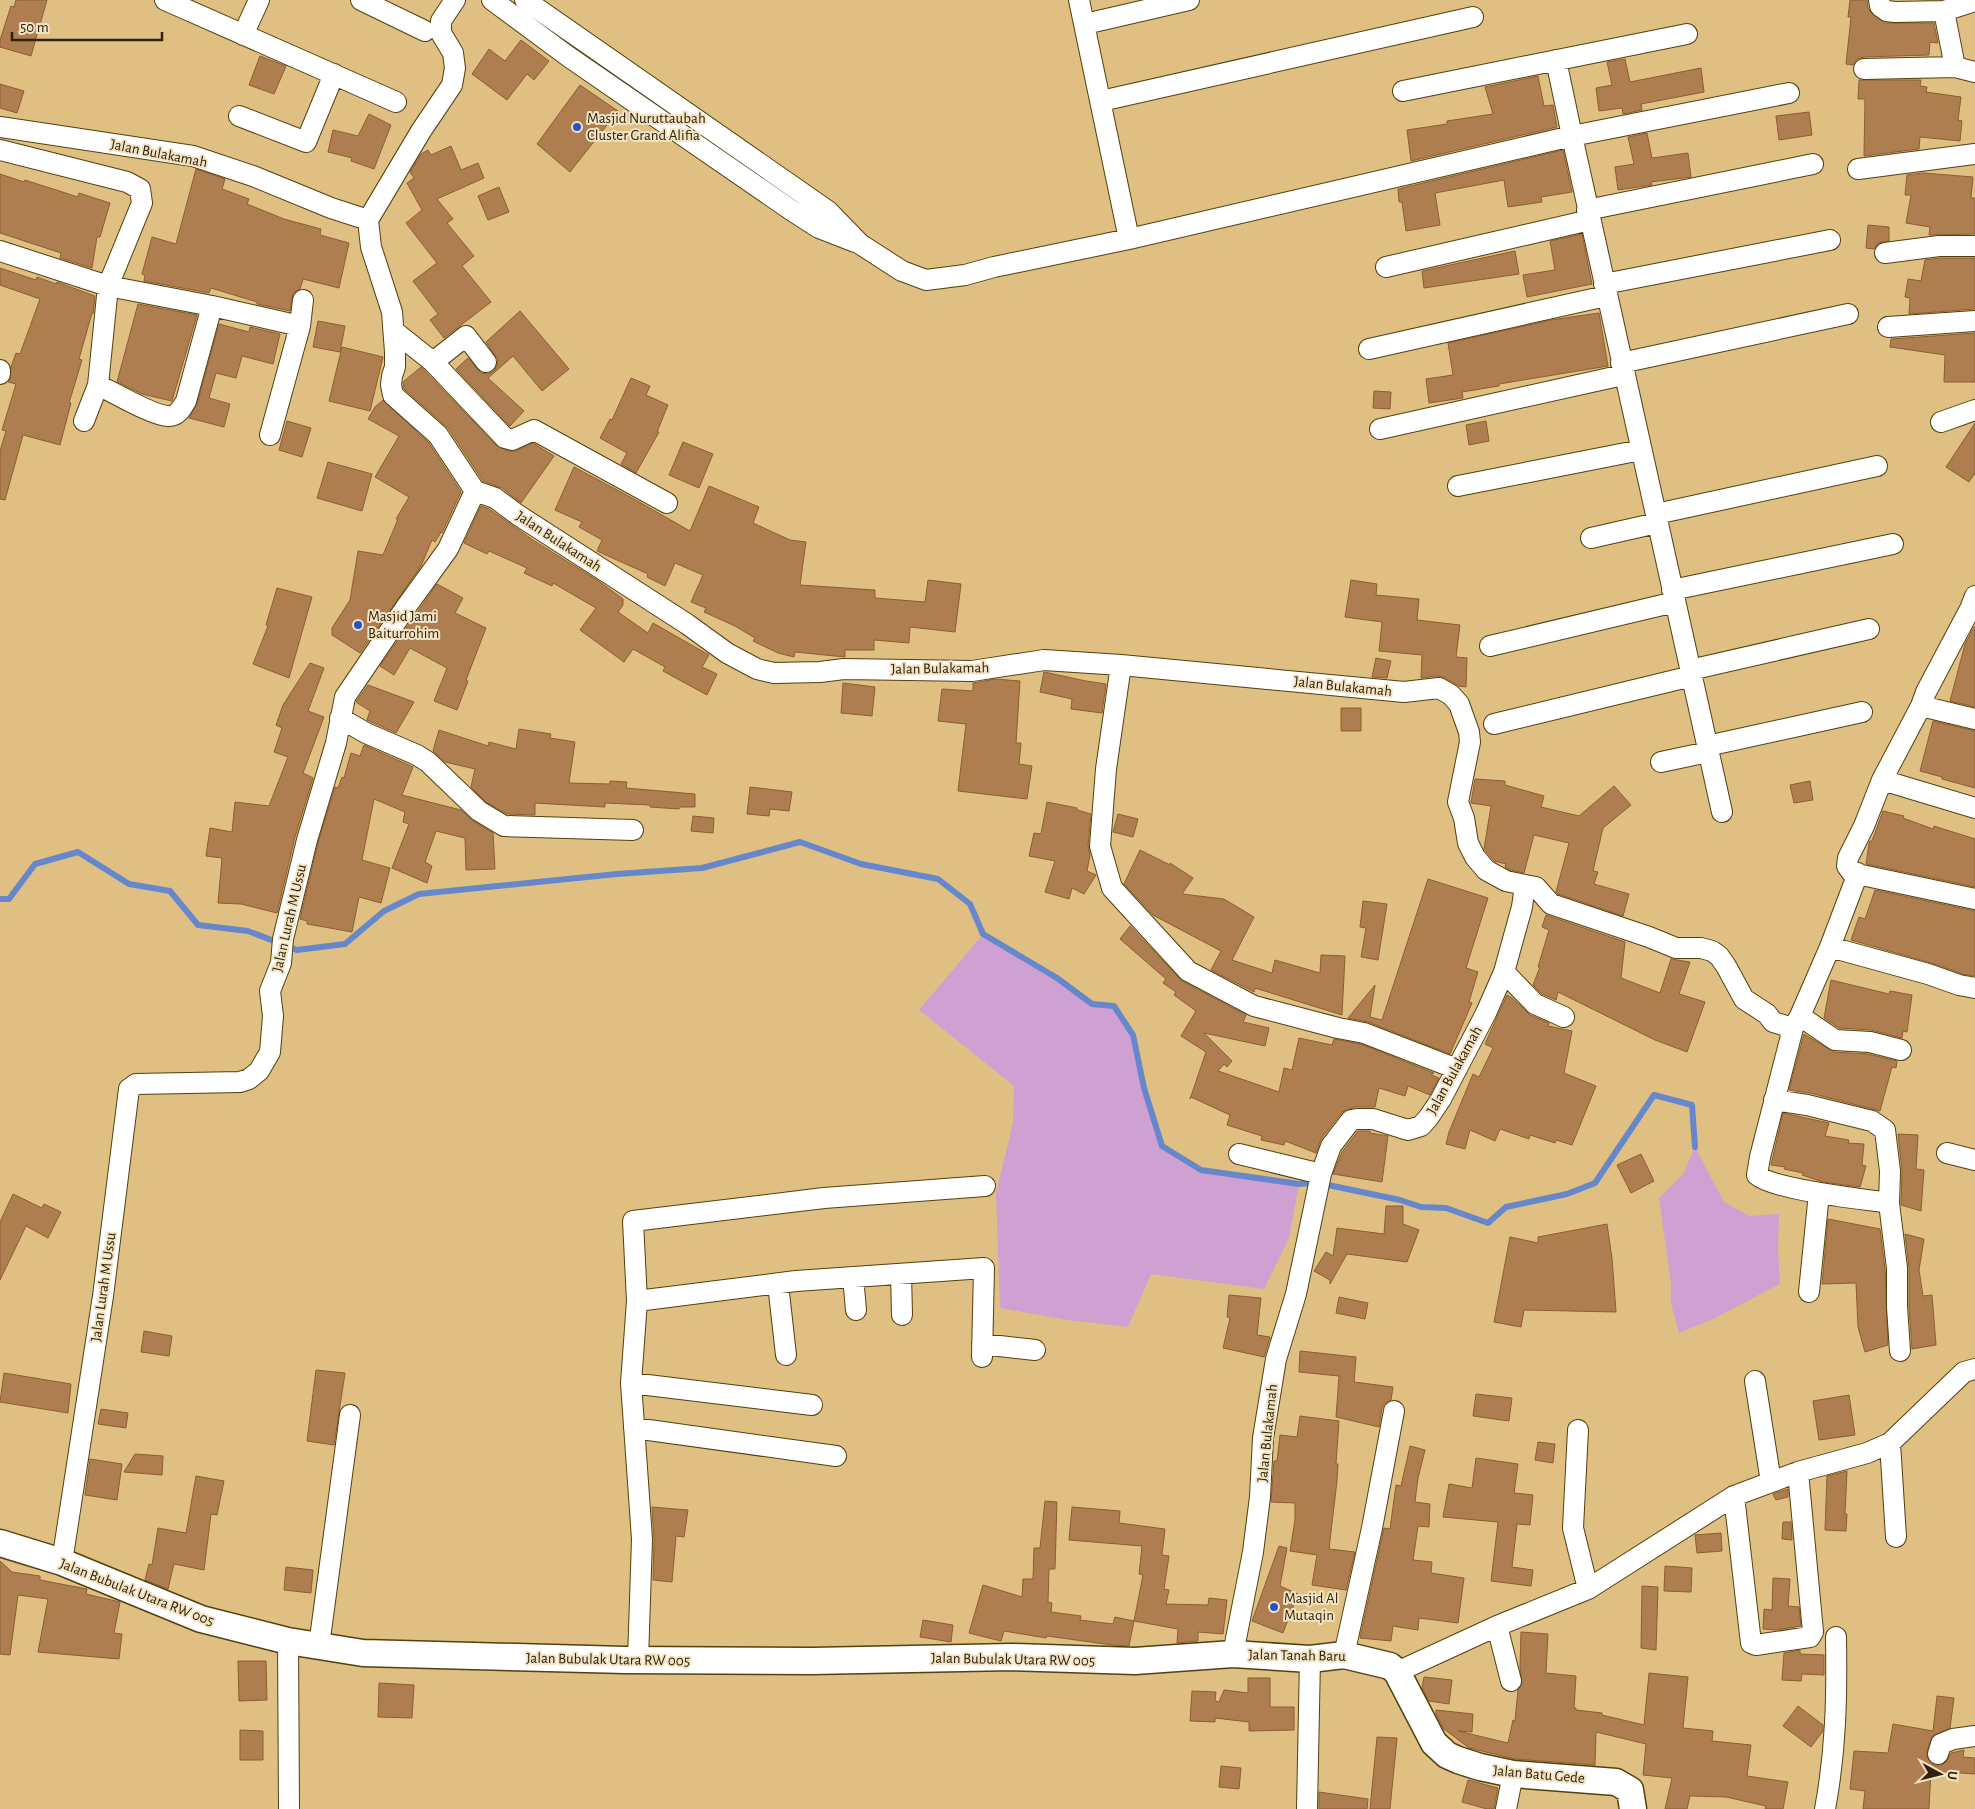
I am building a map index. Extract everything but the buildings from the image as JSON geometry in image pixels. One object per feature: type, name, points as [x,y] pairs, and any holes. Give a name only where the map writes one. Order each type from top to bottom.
[{"type":"street","points":[[165,0],[396,102]]},
{"type":"street","points":[[243,35],[259,0]]},
{"type":"street","points":[[361,0],[425,30]]},
{"type":"street","points":[[455,0],[441,21],[441,33],[453,53],[455,68],[452,85],[421,131],[368,220],[371,247],[392,312],[395,367],[391,385],[394,395],[438,435],[475,490]]},
{"type":"street","points":[[492,0],[578,63],[805,219],[819,228],[860,244],[902,271],[926,280],[965,275],[994,267],[1128,239],[1572,136],[1789,93]]},
{"type":"street","points":[[526,0],[828,211],[860,244]]},
{"type":"street","points":[[1079,0],[1128,239]]},
{"type":"street","points":[[1085,24],[1189,0]]},
{"type":"street","points":[[1879,0],[1880,6],[1886,11],[1944,11],[1975,1]]},
{"type":"street","points":[[1944,11],[1955,67]]},
{"type":"street","points":[[1101,101],[1473,17]]},
{"type":"street","points":[[1402,91],[1687,34]]},
{"type":"street","points":[[1556,60],[1588,215],[1722,812]]},
{"type":"street","points":[[1864,69],[1955,67],[1975,72]]},
{"type":"street","points":[[240,116],[306,142],[334,74]]},
{"type":"street","name":"Jalan Bulakamah","points":[[0,127],[193,156],[253,176],[331,208],[368,220]]},
{"type":"street","points":[[0,150],[127,182],[140,190],[142,204],[108,286],[98,385],[84,421]]},
{"type":"street","points":[[1858,169],[1975,154]]},
{"type":"street","points":[[1386,267],[1588,215],[1813,164]]},
{"type":"street","points":[[1369,349],[1605,290],[1830,240]]},
{"type":"street","points":[[1885,253],[1939,246],[1975,246]]},
{"type":"street","points":[[0,251],[108,286],[212,306],[300,326]]},
{"type":"street","points":[[270,435],[300,326],[304,300]]},
{"type":"street","points":[[98,385],[156,414],[170,416],[178,414],[186,401],[212,306]]},
{"type":"street","points":[[1380,429],[1848,314]]},
{"type":"street","points":[[1888,327],[1975,321]]},
{"type":"street","points":[[394,331],[433,362],[505,438],[512,440],[534,430],[667,503]]},
{"type":"street","points":[[433,362],[466,336],[486,362]]},
{"type":"street","points":[[1941,422],[1975,410]]},
{"type":"street","points":[[1458,486],[1641,450]]},
{"type":"street","points":[[1591,538],[1657,518],[1877,466]]},
{"type":"street","name":"Jalan Bulakamah","points":[[475,490],[495,498],[687,624],[727,653],[758,669],[774,673],[820,672],[844,669],[972,671],[1044,660],[1121,665],[1404,692],[1439,688],[1451,695],[1459,704],[1469,732],[1469,752],[1459,789],[1458,802],[1464,818],[1468,843],[1475,857],[1486,870],[1506,881],[1525,885],[1522,907],[1504,972],[1457,1069],[1429,1117],[1416,1129],[1408,1130],[1373,1120],[1351,1120],[1331,1146],[1322,1174],[1296,1294],[1276,1359],[1263,1438],[1260,1497],[1253,1552],[1233,1654]]},
{"type":"street","name":"Jalan Lurah M Ussu","points":[[62,1562],[104,1286],[129,1089],[136,1084],[240,1082],[249,1079],[259,1071],[270,1052],[273,1016],[270,991],[281,963],[282,943],[307,840],[336,743],[345,697],[355,680],[448,549],[475,490]]},
{"type":"street","points":[[1490,646],[1674,596],[1893,544]]},
{"type":"street","points":[[1975,596],[1966,636],[1926,692],[1921,706],[1882,780],[1864,826],[1848,858],[1847,866],[1852,872],[1975,898]]},
{"type":"street","points":[[1494,724],[1869,629]]},
{"type":"street","points":[[1121,665],[1106,768],[1100,846],[1112,888],[1188,971],[1254,1006],[1364,1033],[1457,1069]]},
{"type":"street","points":[[1921,706],[1975,720]]},
{"type":"street","points":[[1661,762],[1862,712]]},
{"type":"street","points":[[340,718],[366,733],[418,755],[428,762],[480,811],[504,826],[633,830]]},
{"type":"street","points":[[1882,780],[1975,808]]},
{"type":"street","points":[[1858,873],[1830,947],[1796,1022],[1774,1100],[1757,1175],[1768,1181],[1819,1193],[1889,1202]]},
{"type":"street","points":[[1525,885],[1536,887],[1551,904],[1648,936],[1676,948],[1701,948],[1712,951],[1719,956],[1726,966],[1744,1000],[1767,1014],[1773,1022],[1796,1022],[1835,1040],[1870,1042],[1901,1050]]},
{"type":"street","points":[[1830,947],[1975,988]]},
{"type":"street","points":[[1504,972],[1534,1004],[1564,1017]]},
{"type":"street","points":[[1774,1100],[1872,1121],[1884,1130],[1890,1172],[1889,1202],[1897,1268],[1896,1308],[1900,1351]]},
{"type":"street","points":[[1947,1153],[1975,1160]]},
{"type":"street","points":[[1239,1154],[1322,1174]]},
{"type":"street","points":[[638,1660],[642,1539],[631,1383],[637,1301],[633,1221],[824,1198],[985,1186]]},
{"type":"street","points":[[1808,1292],[1819,1193]]},
{"type":"street","points":[[637,1301],[778,1284],[984,1268],[982,1351],[1035,1350]]},
{"type":"street","points":[[901,1274],[902,1315]]},
{"type":"street","points":[[853,1277],[856,1310]]},
{"type":"street","points":[[778,1284],[786,1355]]},
{"type":"street","points":[[1397,1672],[1497,1626],[1588,1589],[1734,1496],[1798,1472],[1867,1453],[1890,1443],[1964,1372],[1975,1369]]},
{"type":"street","points":[[1755,1381],[1772,1482]]},
{"type":"street","points":[[631,1383],[812,1405]]},
{"type":"street","points":[[1344,1655],[1372,1528],[1394,1411]]},
{"type":"street","points":[[319,1646],[350,1415]]},
{"type":"street","points":[[634,1428],[836,1456]]},
{"type":"street","points":[[1578,1430],[1573,1528],[1588,1589]]},
{"type":"street","points":[[1890,1443],[1896,1537]]},
{"type":"street","points":[[1734,1496],[1751,1643],[1756,1645],[1810,1637],[1813,1632],[1798,1472]]},
{"type":"street","name":"Jalan Bubulak Utara RW 005","points":[[0,1543],[62,1562],[201,1619],[288,1641],[363,1653],[638,1660],[1012,1657],[1134,1661],[1233,1654]]},
{"type":"street","points":[[1497,1626],[1511,1681]]},
{"type":"street","points":[[1825,1809],[1837,1714],[1836,1637]]},
{"type":"street","points":[[288,1641],[289,1809]]},
{"type":"street","name":"Jalan Tanah Baru","points":[[1233,1654],[1310,1659],[1344,1655],[1390,1666],[1397,1672]]},
{"type":"street","points":[[1307,1809],[1310,1659]]},
{"type":"street","name":"Jalan Batu Gede","points":[[1397,1672],[1434,1743],[1447,1755],[1480,1767],[1513,1774],[1616,1782],[1630,1790],[1633,1809]]},
{"type":"street","points":[[1938,1754],[1941,1744],[1946,1741],[1975,1736]]},
{"type":"street","points":[[1506,1809],[1513,1774]]},
{"type":"shaded area","points":[[983,934],[1057,978],[1092,1004],[1114,1006],[1133,1035],[1144,1088],[1162,1146],[1201,1170],[1299,1184],[1289,1238],[1264,1289],[1151,1274],[1128,1327],[1068,1320],[1000,1308],[996,1193],[1013,1123],[1014,1086],[919,1010]]},
{"type":"shaded area","points":[[1695,1147],[1724,1202],[1749,1216],[1779,1214],[1778,1250],[1780,1284],[1711,1320],[1679,1333],[1671,1304],[1671,1284],[1659,1198],[1683,1174]]},
{"type":"waterway","points":[[0,899],[9,899],[35,864],[78,852],[129,884],[170,891],[198,925],[248,931],[297,950],[345,944],[384,911],[419,894],[617,874],[702,868],[800,842],[861,864],[938,879],[970,904],[983,934],[1057,978],[1092,1004],[1114,1006],[1133,1035],[1144,1088],[1162,1146],[1201,1170],[1299,1184],[1310,1183]]},
{"type":"waterway","points":[[1328,1185],[1400,1200],[1421,1207],[1446,1208],[1488,1223],[1506,1207],[1567,1194],[1595,1183],[1654,1095],[1692,1105],[1695,1147]]},
{"type":"place","name":"Masjid Nuruttaubah Cluster Grand Alifia","points":[[577,127]]},
{"type":"place","name":"Masjid Jami Baiturrohim","points":[[358,625]]},
{"type":"place","name":"Masjid Al Mutaqin","points":[[1274,1607]]}]
